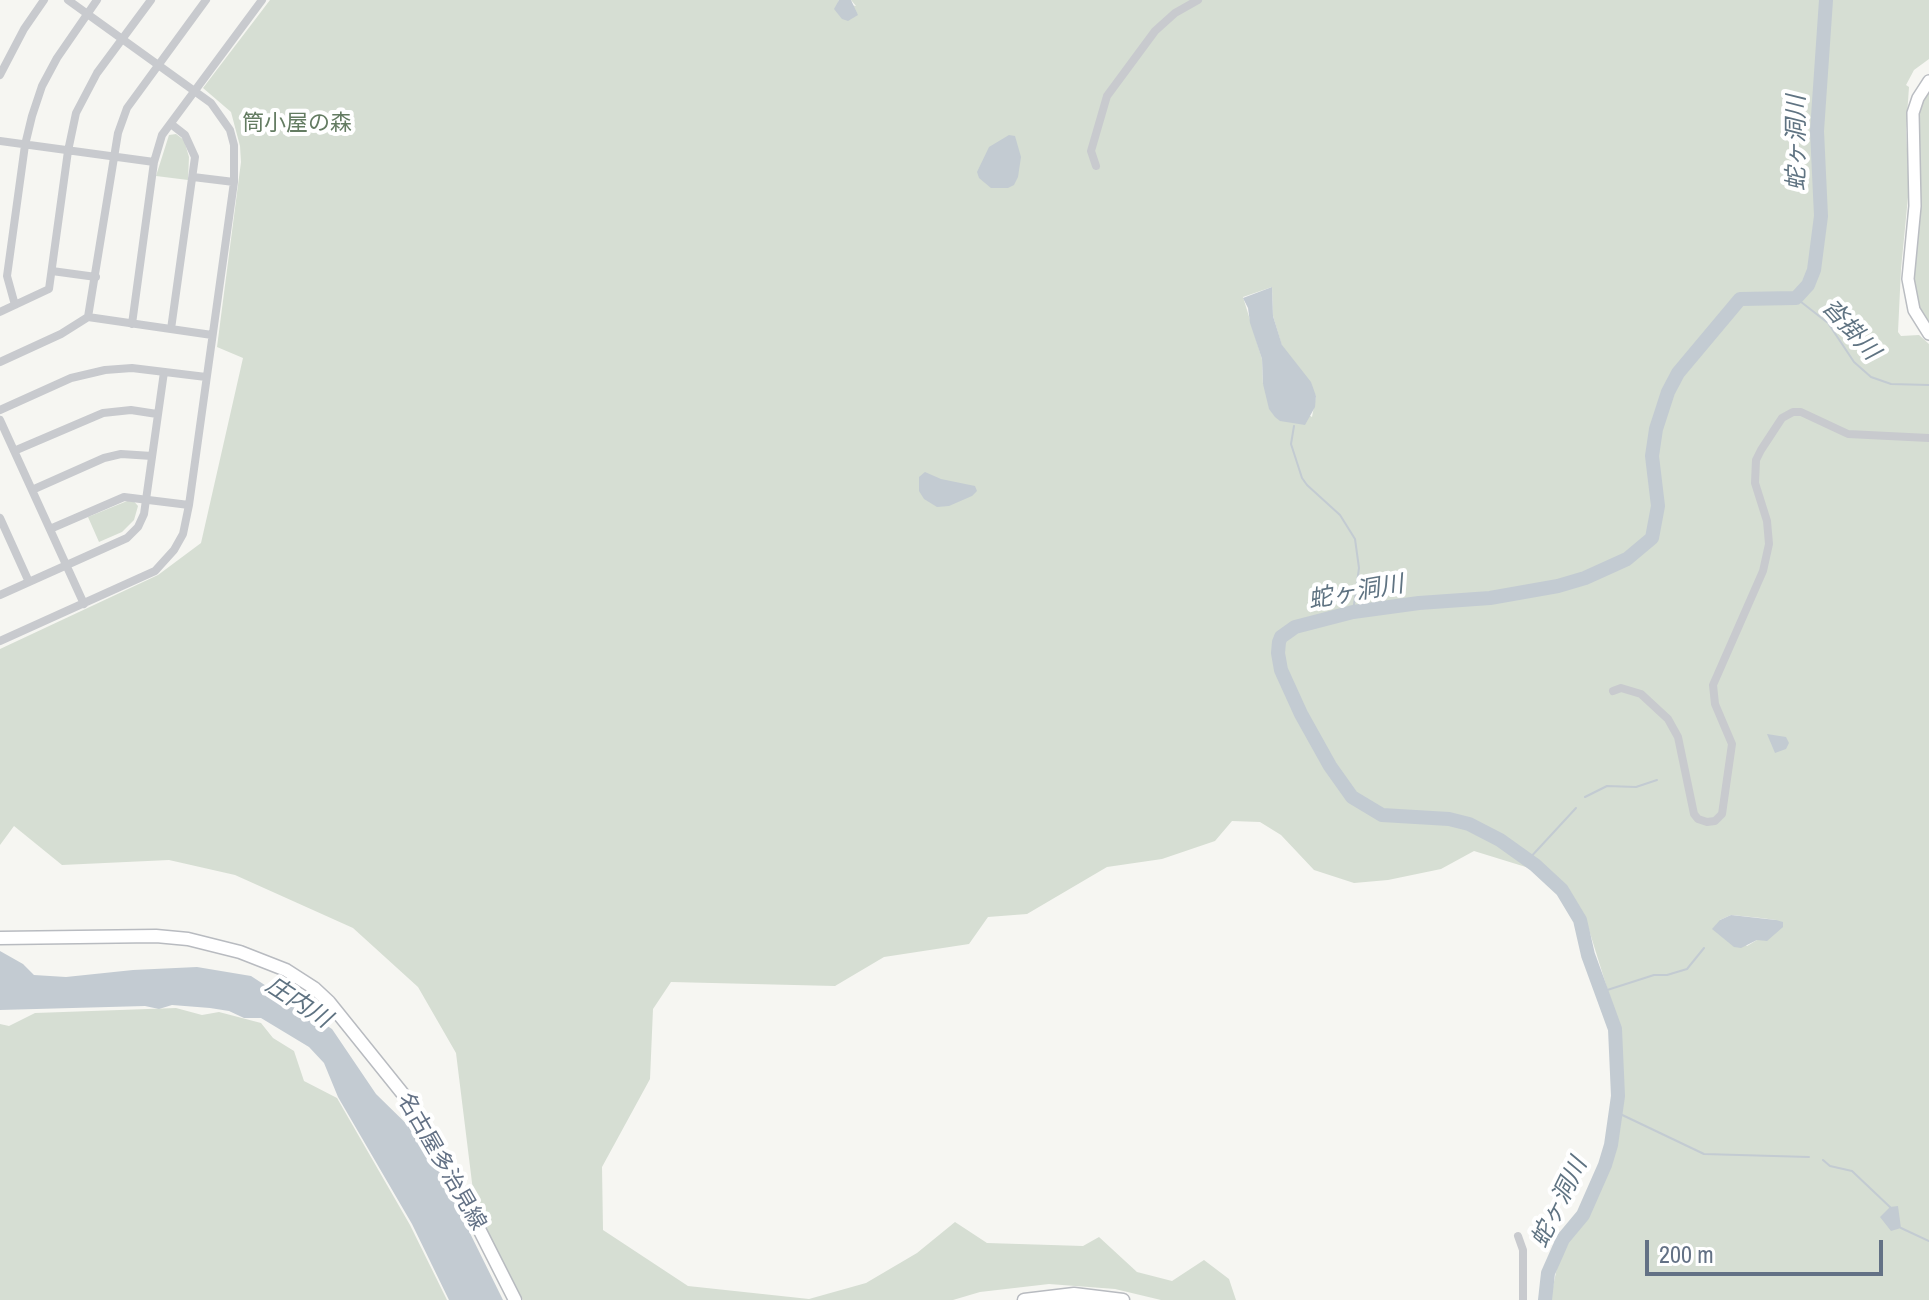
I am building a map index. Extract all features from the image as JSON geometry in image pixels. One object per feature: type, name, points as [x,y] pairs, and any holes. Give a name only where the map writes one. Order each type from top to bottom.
[{"type":"main road","points":[[1929,81],[1913,113],[1915,206],[1908,279],[1914,310],[1929,334]]},
{"type":"main road","name":"名古屋多治見線","points":[[0,938],[156,936],[188,939],[240,952],[286,970],[314,988],[329,1002],[411,1104],[436,1144],[515,1300]]},
{"type":"main road","points":[[1024,1300],[1074,1294],[1123,1300]]},
{"type":"street","points":[[0,75],[24,29],[44,0]]},
{"type":"street","points":[[0,641],[155,571],[166,561],[183,534],[234,182],[234,145],[230,130],[211,103],[68,0]]},
{"type":"street","points":[[15,305],[7,276],[25,145],[42,86],[57,58],[97,0]]},
{"type":"street","points":[[0,312],[49,289],[76,113],[85,95],[151,0]]},
{"type":"street","points":[[88,317],[113,156],[127,108],[206,0]]},
{"type":"street","points":[[132,324],[154,162],[162,135],[262,0]]},
{"type":"street","points":[[1096,166],[1091,151],[1107,96],[1155,31],[1175,13],[1198,0]]},
{"type":"street","points":[[171,124],[185,135],[194,151],[171,329]]},
{"type":"street","points":[[0,141],[154,162]]},
{"type":"street","points":[[193,177],[234,182]]},
{"type":"street","points":[[52,271],[96,277]]},
{"type":"street","points":[[0,362],[61,334],[88,317],[212,335]]},
{"type":"street","points":[[0,410],[88,373],[117,368],[206,377]]},
{"type":"street","points":[[0,595],[127,538],[138,527],[146,499],[164,372]]},
{"type":"street","points":[[14,451],[103,413],[131,410],[157,414]]},
{"type":"street","points":[[1613,691],[1621,688],[1641,694],[1668,719],[1678,737],[1694,814],[1698,819],[1715,821],[1722,814],[1732,744],[1715,704],[1713,685],[1763,571],[1769,544],[1767,521],[1755,483],[1756,460],[1761,450],[1782,418],[1793,412],[1801,412],[1848,434],[1929,438]]},
{"type":"street","points":[[0,420],[84,604]]},
{"type":"street","points":[[32,490],[104,458],[121,454],[152,456]]},
{"type":"street","points":[[50,529],[115,499],[146,499],[189,505]]},
{"type":"street","points":[[0,518],[29,582]]},
{"type":"street","points":[[1518,1236],[1523,1250],[1523,1300]]},
{"type":"green space","name":"筒小屋の森","points":[[270,0],[839,0],[838,3],[856,6],[851,0],[1929,0],[1929,59],[1914,70],[1906,85],[1909,87],[1906,130],[1909,187],[1898,332],[1901,336],[1919,335],[1929,344],[1929,1300],[1550,1300],[1560,1254],[1591,1210],[1612,1152],[1623,1095],[1621,1033],[1585,917],[1555,876],[1474,851],[1441,869],[1388,880],[1354,883],[1314,870],[1281,835],[1260,822],[1232,821],[1215,841],[1162,859],[1107,867],[1027,914],[988,917],[969,944],[884,957],[835,986],[671,982],[653,1009],[650,1079],[602,1167],[603,1230],[688,1286],[809,1299],[866,1283],[917,1253],[955,1222],[987,1243],[1083,1246],[1099,1237],[1137,1272],[1172,1281],[1204,1260],[1229,1279],[1236,1300],[1161,1300],[1115,1289],[1049,1284],[980,1292],[953,1300],[523,1300],[476,1215],[456,1053],[418,987],[353,928],[235,875],[169,860],[62,865],[14,826],[0,845],[0,649],[158,575],[201,543],[243,358],[217,347],[241,162],[240,146],[231,112],[203,88]],"holes":[[[1272,287],[1273,316],[1282,346],[1316,396],[1312,417],[1263,384],[1262,359],[1243,297]],[[1731,915],[1761,918],[1776,920],[1747,946],[1720,920]]]},
{"type":"green space","points":[[1929,89],[1929,324],[1918,304],[1913,279],[1920,185],[1917,125],[1920,103]]},
{"type":"green space","points":[[176,134],[184,140],[189,157],[188,180],[156,176],[169,135]]},
{"type":"green space","points":[[132,499],[138,506],[134,520],[122,532],[99,542],[88,517]]},
{"type":"green space","points":[[176,1008],[202,1015],[219,1012],[261,1023],[273,1038],[294,1051],[304,1081],[337,1098],[410,1225],[447,1300],[0,1300],[0,1024],[9,1026],[35,1013]]},
{"type":"shaded area","points":[[839,0],[851,0],[858,15],[848,21],[842,19],[834,9]]},
{"type":"shaded area","points":[[1009,135],[1015,136],[1021,157],[1018,177],[1014,185],[1008,188],[991,188],[979,178],[977,172],[989,147]]},
{"type":"shaded area","points":[[1272,287],[1273,316],[1282,345],[1311,382],[1316,396],[1315,407],[1305,425],[1280,421],[1275,417],[1269,409],[1263,384],[1262,359],[1243,298]]},
{"type":"shaded area","points":[[925,472],[941,479],[975,486],[977,491],[949,506],[937,507],[924,499],[919,491],[919,477]]},
{"type":"shaded area","points":[[1767,734],[1786,737],[1789,743],[1786,749],[1775,753]]},
{"type":"shaded area","points":[[1731,915],[1776,920],[1783,922],[1783,927],[1767,941],[1757,940],[1741,948],[1734,947],[1712,929],[1720,920]]},
{"type":"shaded area","points":[[0,951],[23,964],[34,975],[66,977],[197,967],[251,976],[332,1029],[376,1094],[425,1142],[503,1300],[449,1300],[412,1224],[338,1097],[324,1063],[309,1047],[261,1018],[244,1018],[229,1011],[210,1008],[172,1005],[159,1009],[145,1006],[0,1010]]},
{"type":"shaded area","points":[[1898,1206],[1901,1228],[1891,1231],[1880,1217],[1890,1207]]},
{"type":"waterway","name":"蛇ヶ洞川","points":[[1545,1300],[1548,1273],[1563,1239],[1583,1215],[1605,1165],[1618,1096],[1615,1029],[1588,955],[1580,920],[1562,890],[1535,865],[1500,840],[1469,824],[1449,819],[1382,815],[1352,797],[1330,766],[1301,714],[1281,670],[1279,642],[1295,627],[1353,612],[1490,598],[1558,586],[1627,559],[1652,538],[1658,506],[1652,456],[1656,429],[1678,373],[1740,299],[1796,298],[1808,285],[1814,270],[1821,216],[1817,131],[1826,0]]},
{"type":"waterway","name":"沓掛川","points":[[1796,298],[1828,323],[1854,362],[1871,377],[1891,384],[1929,385]]},
{"type":"waterway","points":[[1294,426],[1291,444],[1302,478],[1340,515],[1355,539],[1359,568],[1353,612]]},
{"type":"waterway","points":[[1585,797],[1607,786],[1636,787],[1657,780]]},
{"type":"waterway","points":[[1528,860],[1576,808]]},
{"type":"waterway","points":[[1601,992],[1654,975],[1687,969],[1704,948]]},
{"type":"waterway","points":[[1616,1112],[1704,1154],[1809,1157]]},
{"type":"waterway","points":[[1823,1160],[1830,1166],[1852,1171],[1891,1208]]},
{"type":"waterway","points":[[1901,1228],[1929,1241]]},
{"type":"water label","name":"庄内川","points":[[298,1003]]}]
